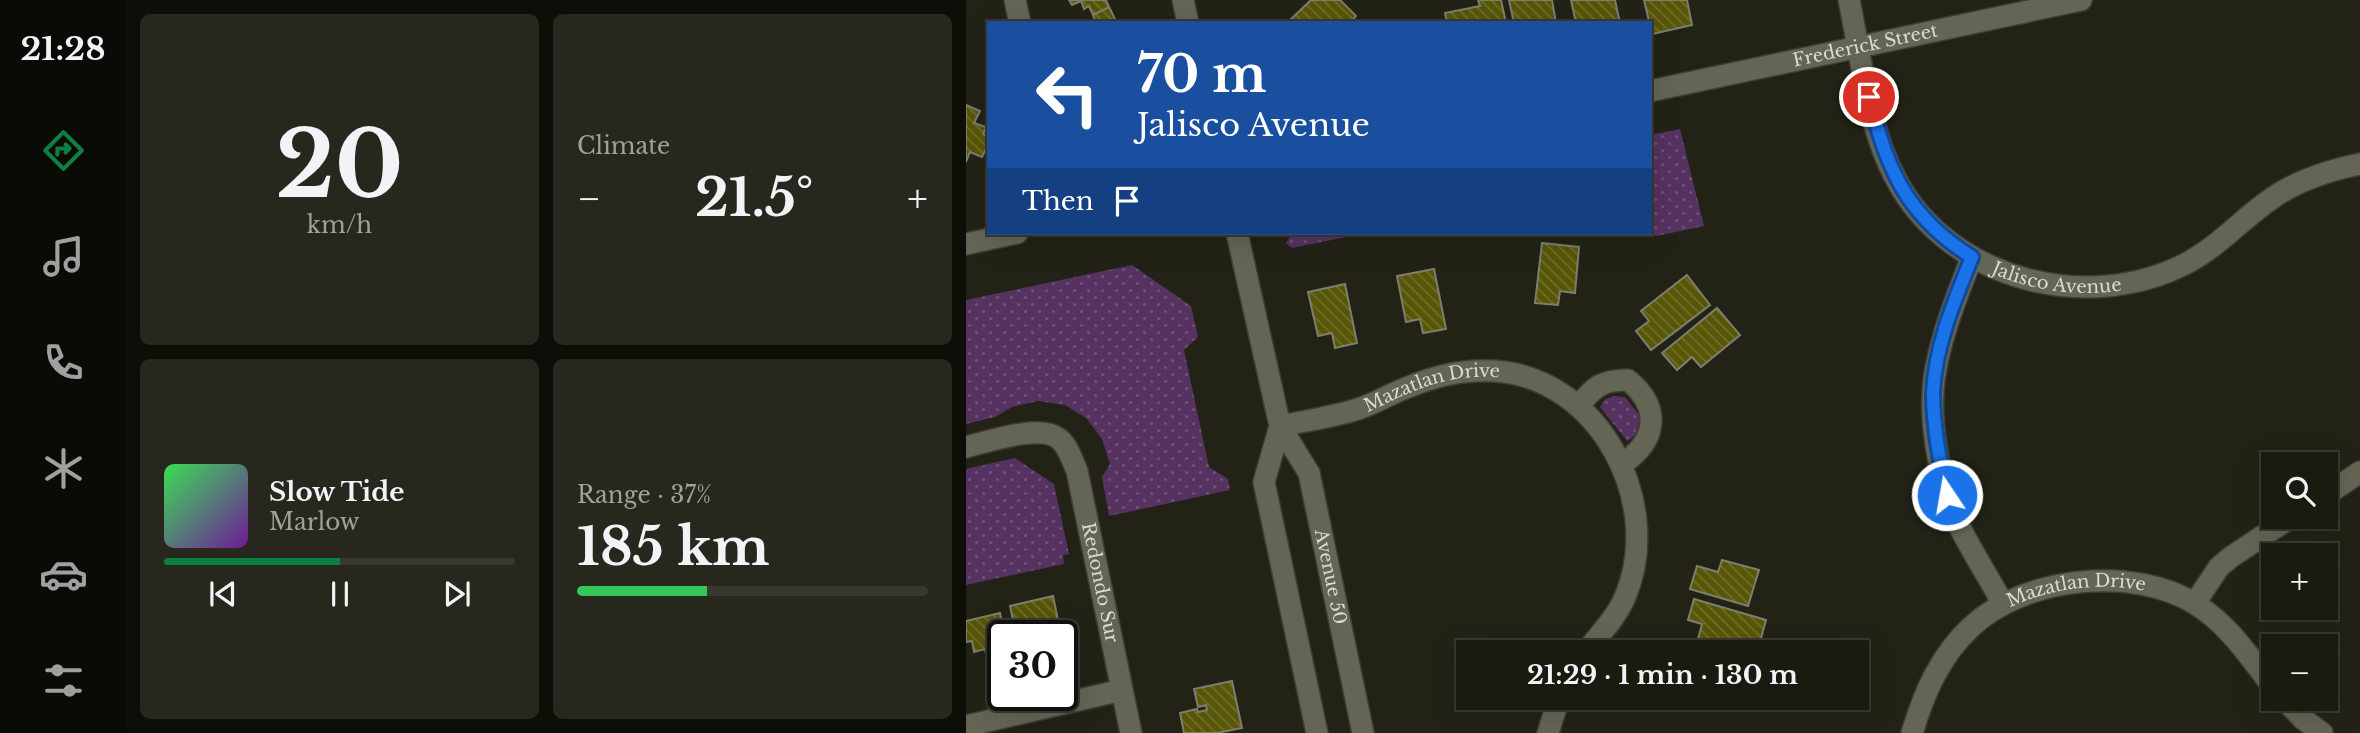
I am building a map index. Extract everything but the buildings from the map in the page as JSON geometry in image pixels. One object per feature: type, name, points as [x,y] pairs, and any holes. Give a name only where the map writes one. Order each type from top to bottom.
[{"type":"street","points":[[1015,0],[1020,21]]},
{"type":"street","points":[[1183,0],[1188,21]]},
{"type":"street","name":"Jalisco Avenue","points":[[1849,0],[1878,131],[1895,177],[1912,205],[1934,230],[1972,257],[2020,276],[2045,284],[2097,288],[2168,272],[2190,262],[2290,188],[2360,164]]},
{"type":"street","name":"Frederick Street","points":[[1652,91],[2081,0]]},
{"type":"street","points":[[966,244],[1008,235]]},
{"type":"street","name":"Avenue 50","points":[[1237,235],[1280,426],[1309,473],[1363,733]]},
{"type":"street","points":[[1972,257],[1940,350],[1934,381],[1934,417],[1947,495],[1968,542],[2003,604]]},
{"type":"street","name":"Mazatlan Drive","points":[[1280,426],[1358,409],[1429,378],[1476,371],[1504,372],[1561,392],[1578,406],[1611,445],[1622,464],[1629,480],[1637,527],[1632,575],[1625,598],[1595,640]]},
{"type":"street","points":[[1578,406],[1599,385],[1611,380],[1628,380],[1641,391],[1648,404],[1651,430],[1637,455],[1622,464]]},
{"type":"street","name":"Avenue 50","points":[[1280,426],[1264,482],[1317,733]]},
{"type":"street","name":"Redondo Sur","points":[[966,447],[1035,431],[1058,437],[1069,452],[1077,471],[1131,733]]},
{"type":"street","points":[[2338,487],[2360,472]]},
{"type":"street","points":[[2195,603],[2219,567],[2273,529]]},
{"type":"street","name":"Mazatlan Drive","points":[[1912,733],[1926,691],[1947,655],[1987,613],[2003,604],[2046,589],[2096,580],[2143,584],[2195,603],[2240,643],[2261,671]]},
{"type":"street","points":[[966,726],[1122,690]]},
{"type":"street","points":[[1548,733],[1555,710]]},
{"type":"street","points":[[2296,711],[2318,732]]},
{"type":"shaded area","points":[[1680,129],[1704,226],[1657,236],[1652,234],[1652,135]]},
{"type":"shaded area","points":[[1291,235],[1356,235],[1292,248],[1286,243]]},
{"type":"shaded area","points":[[1132,265],[1191,306],[1198,337],[1184,350],[1209,467],[1228,479],[1230,490],[1109,516],[1102,477],[1110,464],[1102,439],[1086,418],[1065,405],[1038,401],[1012,407],[995,417],[966,424],[966,300]]},
{"type":"shaded area","points":[[1614,396],[1625,397],[1640,416],[1636,433],[1627,441],[1600,407],[1604,400]]},
{"type":"shaded area","points":[[1015,458],[1054,484],[1069,554],[1063,555],[1064,564],[966,585],[966,469]]},
{"type":"route","points":[[1869,97],[1883,150],[1906,196],[1934,230],[1972,257],[1955,301],[1935,370],[1933,392],[1936,440],[1947,495]]}]
